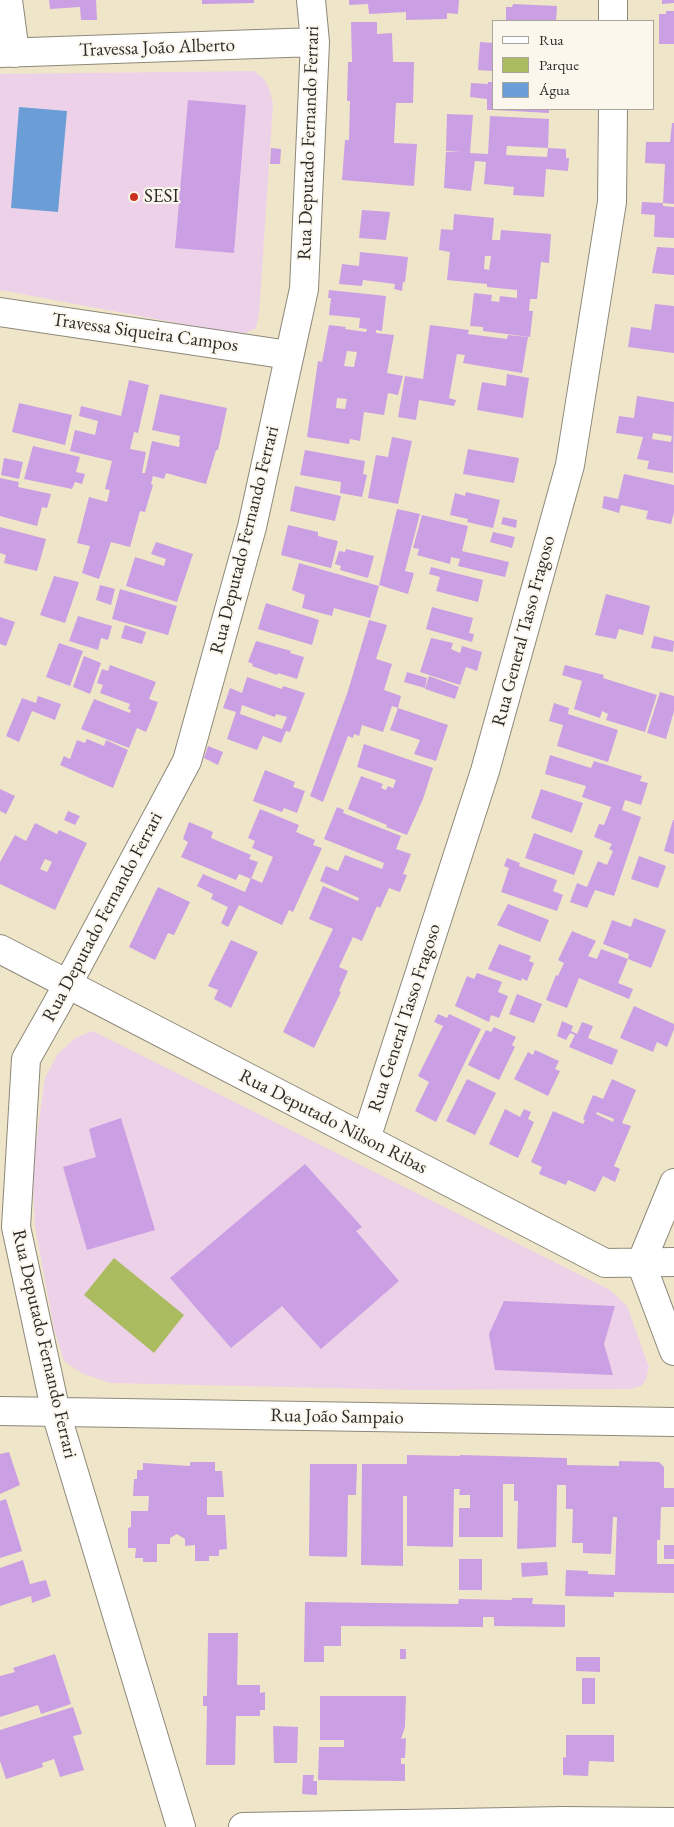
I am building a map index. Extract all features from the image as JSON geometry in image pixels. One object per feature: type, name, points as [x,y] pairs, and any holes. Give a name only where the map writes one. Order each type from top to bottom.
[{"type":"street","points":[[8,0],[8,53]]},
{"type":"street","name":"Rua Deputado Fernando Ferrari","points":[[181,1827],[56,1413],[16,1226],[26,1059],[187,761],[252,527],[304,289],[315,42],[311,0]]},
{"type":"street","points":[[613,0],[613,20]]},
{"type":"street","name":"Travessa João Alberto","points":[[8,53],[315,42]]},
{"type":"street","name":"Rua General Tasso Fragoso","points":[[366,1139],[485,771],[570,465],[612,202],[612,110]]},
{"type":"street","name":"Travessa Siqueira Campos","points":[[0,312],[289,354]]},
{"type":"street","name":"Rua Deputado Nilson Ribas","points":[[0,949],[604,1263],[674,1262]]},
{"type":"street","points":[[674,1183],[641,1263],[674,1351]]},
{"type":"street","name":"Rua João Sampaio","points":[[0,1411],[674,1422]]},
{"type":"street","points":[[243,1827],[674,1822]]},
{"type":"shaded area","name":"SESI","points":[[254,71],[263,78],[269,88],[273,104],[259,315],[256,328],[242,335],[0,290],[0,74]]},
{"type":"shaded area","points":[[93,1031],[610,1290],[627,1306],[649,1367],[646,1380],[641,1386],[631,1389],[415,1390],[110,1383],[83,1374],[64,1361],[54,1329],[35,1226],[33,1188],[34,1157],[45,1078],[57,1055],[75,1038]]},
{"type":"green space","points":[[114,1258],[184,1315],[154,1353],[84,1295]]},
{"type":"water","points":[[19,107],[67,111],[58,212],[11,208]]},
{"type":"building","points":[[49,0],[96,0],[97,20],[81,20],[80,7],[50,9]]},
{"type":"building","points":[[202,0],[254,0],[254,3],[202,4]]},
{"type":"building","points":[[349,0],[459,0],[458,14],[447,13],[447,19],[406,20],[406,12],[369,14],[368,4],[349,5]]},
{"type":"building","points":[[662,0],[674,0],[674,3],[662,4]]},
{"type":"building","points":[[513,4],[557,6],[556,20],[506,20],[506,7],[512,7]]},
{"type":"building","points":[[666,11],[674,11],[674,44],[659,44],[659,14],[666,14]]},
{"type":"building","points":[[351,22],[377,22],[377,34],[392,33],[393,62],[414,62],[413,103],[396,103],[394,143],[417,144],[414,186],[342,180],[345,140],[349,140],[350,101],[347,101],[348,62],[352,62]]},
{"type":"building","points":[[480,42],[492,43],[492,71],[478,70]]},
{"type":"building","points":[[488,82],[492,82],[492,110],[487,110],[487,99],[470,97],[471,83],[488,84]]},
{"type":"building","points":[[188,100],[246,105],[234,253],[175,248]]},
{"type":"building","points":[[494,110],[549,110],[549,113]]},
{"type":"building","points":[[447,114],[473,115],[470,153],[488,154],[490,116],[549,119],[548,148],[566,149],[566,158],[569,158],[568,171],[546,169],[544,197],[513,195],[514,187],[484,184],[486,162],[475,161],[471,191],[444,188],[446,152],[461,152],[446,151]],"holes":[[[507,146],[548,148],[547,157],[506,155]]]},
{"type":"building","points":[[672,123],[674,123],[674,204],[663,203],[665,164],[645,163],[646,142],[670,142]]},
{"type":"building","points":[[271,148],[281,149],[280,164],[270,164]]},
{"type":"building","points":[[642,202],[663,203],[663,206],[674,207],[674,238],[654,237],[655,215],[641,214]]},
{"type":"building","points":[[362,210],[390,212],[386,240],[359,238]]},
{"type":"building","points":[[454,214],[494,218],[492,240],[500,240],[501,230],[551,234],[549,263],[541,262],[537,299],[530,299],[529,311],[533,311],[530,337],[483,331],[483,327],[470,326],[474,293],[492,295],[491,301],[499,302],[500,296],[517,298],[517,290],[487,287],[487,284],[447,280],[450,252],[439,250],[441,229],[453,230]],"holes":[[[485,256],[491,256],[489,270],[484,269]]]},
{"type":"building","points":[[657,247],[674,248],[674,275],[652,273]]},
{"type":"building","points":[[360,252],[408,257],[402,291],[394,289],[395,284],[363,280],[362,286],[339,284],[342,264],[359,266]]},
{"type":"building","points":[[329,290],[386,296],[382,331],[376,330],[376,333],[394,335],[387,373],[403,376],[398,395],[388,393],[384,415],[364,412],[360,441],[350,439],[349,444],[307,437],[318,361],[322,362],[329,325],[366,332],[367,329],[359,328],[360,318],[329,315],[331,298],[328,298]],"holes":[[[347,351],[357,352],[354,367],[344,366]],[[337,398],[347,399],[345,409],[336,408]]]},
{"type":"building","points":[[655,304],[674,306],[674,353],[628,347],[631,327],[651,330]]},
{"type":"building","points":[[430,325],[469,330],[468,334],[507,339],[508,335],[528,337],[522,373],[463,363],[465,355],[457,354],[449,398],[456,400],[454,406],[419,400],[416,420],[398,417],[405,376],[423,379]]},
{"type":"building","points":[[507,374],[529,378],[523,418],[477,410],[482,382],[506,386]]},
{"type":"building","points":[[129,380],[149,385],[138,433],[134,432],[130,449],[146,452],[142,473],[145,473],[152,441],[179,447],[180,436],[152,430],[160,394],[227,408],[218,450],[216,450],[206,484],[166,473],[164,479],[153,476],[151,484],[153,485],[145,512],[140,511],[130,547],[111,542],[99,579],[82,573],[90,546],[77,543],[89,497],[107,502],[110,490],[105,489],[112,461],[70,451],[75,430],[95,435],[98,421],[79,416],[81,406],[121,416]]},
{"type":"building","points":[[637,396],[674,402],[673,473],[647,469],[649,461],[637,459],[643,437],[616,433],[619,416],[634,418]],"holes":[[[653,433],[672,436],[671,442],[652,439]]]},
{"type":"building","points":[[19,403],[72,415],[65,445],[12,432]]},
{"type":"building","points":[[392,437],[412,441],[398,504],[368,498],[376,455],[388,457]]},
{"type":"building","points":[[33,446],[80,457],[76,472],[85,474],[82,484],[75,482],[72,489],[24,479]]},
{"type":"building","points":[[468,449],[519,458],[514,483],[463,474]]},
{"type":"building","points":[[305,450],[365,461],[363,474],[367,475],[362,497],[340,493],[341,482],[300,475]]},
{"type":"building","points":[[4,458],[23,462],[19,479],[1,475]]},
{"type":"building","points":[[624,474],[674,485],[674,512],[671,524],[646,519],[648,511],[621,505],[619,513],[602,508],[604,496],[618,499]]},
{"type":"building","points":[[0,478],[19,482],[18,487],[51,494],[47,508],[42,507],[37,526],[0,516]]},
{"type":"building","points":[[295,486],[341,496],[335,521],[290,511]]},
{"type":"building","points":[[466,492],[500,500],[493,528],[467,522],[468,519],[450,515],[455,493],[465,496]]},
{"type":"building","points":[[397,509],[420,514],[405,571],[414,573],[408,594],[379,585]]},
{"type":"building","points":[[422,515],[468,526],[462,551],[509,562],[505,577],[458,566],[460,559],[451,557],[450,564],[417,555],[419,549],[413,548]]},
{"type":"building","points":[[503,517],[517,520],[516,528],[501,524]]},
{"type":"building","points":[[288,525],[318,532],[318,536],[338,541],[331,568],[281,555]]},
{"type":"building","points":[[0,527],[46,539],[37,571],[4,563],[6,555],[0,553]]},
{"type":"building","points":[[493,532],[515,537],[512,548],[490,542]]},
{"type":"building","points":[[156,542],[193,554],[177,602],[126,586],[135,557],[164,566],[166,559],[151,554]]},
{"type":"building","points":[[346,549],[374,556],[368,578],[340,570],[341,566],[335,564],[339,551],[345,552]]},
{"type":"building","points":[[299,563],[379,586],[370,618],[334,608],[332,616],[302,608],[305,595],[292,590]]},
{"type":"building","points":[[431,567],[483,580],[478,602],[436,591],[440,577],[429,574]]},
{"type":"building","points":[[54,576],[79,582],[65,623],[40,615]]},
{"type":"building","points":[[100,585],[115,589],[111,605],[96,600]]},
{"type":"building","points":[[120,589],[177,606],[168,635],[112,619]]},
{"type":"building","points":[[606,594],[650,606],[643,635],[619,629],[616,639],[595,635]]},
{"type":"building","points":[[266,603],[319,620],[312,645],[258,629]]},
{"type":"building","points":[[432,607],[473,618],[469,633],[474,634],[472,642],[426,629]]},
{"type":"building","points":[[78,616],[112,626],[108,640],[101,638],[98,650],[69,641]]},
{"type":"building","points":[[0,617],[15,622],[6,646],[0,644]]},
{"type":"building","points":[[369,620],[387,625],[376,659],[392,664],[384,690],[401,696],[398,708],[392,706],[383,732],[362,725],[359,736],[354,734],[353,738],[348,736],[323,802],[310,796],[348,691]]},
{"type":"building","points":[[125,625],[146,632],[142,644],[121,638]]},
{"type":"building","points":[[654,636],[674,641],[673,652],[651,648]]},
{"type":"building","points":[[431,638],[453,643],[451,649],[460,653],[462,646],[482,652],[477,671],[466,667],[460,685],[420,672]]},
{"type":"building","points":[[256,641],[291,651],[290,653],[304,657],[297,679],[278,673],[277,675],[252,666],[253,664],[248,662]]},
{"type":"building","points":[[59,643],[83,651],[70,686],[46,677]]},
{"type":"building","points":[[84,656],[101,663],[90,694],[73,687]]},
{"type":"building","points":[[110,665],[156,682],[149,699],[158,702],[152,718],[146,732],[137,728],[129,748],[81,729],[94,699],[130,713],[131,710],[128,709],[130,704],[100,693],[103,685],[97,683],[102,669],[108,671]]},
{"type":"building","points":[[565,665],[604,675],[603,678],[657,695],[645,732],[606,720],[608,714],[602,711],[600,718],[574,709],[582,681],[562,675]]},
{"type":"building","points":[[407,672],[427,678],[425,688],[404,682]]},
{"type":"building","points":[[429,676],[459,687],[455,699],[425,689]]},
{"type":"building","points":[[247,677],[282,689],[283,686],[305,693],[290,732],[286,731],[281,743],[263,736],[257,750],[227,739],[236,712],[223,708],[230,688],[242,693]],"holes":[[[242,705],[275,717],[276,714],[287,717],[282,729],[240,714]]]},
{"type":"building","points":[[660,692],[674,696],[674,711],[666,739],[647,733]]},
{"type":"building","points":[[38,696],[61,704],[55,720],[32,711],[19,742],[6,736],[22,698],[36,703]]},
{"type":"building","points":[[554,703],[569,708],[568,714],[618,730],[608,762],[557,746],[563,725],[549,721]]},
{"type":"building","points":[[398,708],[448,725],[436,761],[414,754],[420,740],[390,730]]},
{"type":"building","points":[[87,739],[104,746],[106,740],[128,750],[113,788],[60,765],[64,756],[70,759],[77,740],[85,743]]},
{"type":"building","points":[[364,744],[433,768],[423,799],[407,835],[348,809],[361,776],[383,784],[381,788],[386,790],[388,786],[393,788],[396,780],[357,767]]},
{"type":"building","points":[[208,746],[223,752],[218,765],[204,758]]},
{"type":"building","points":[[550,755],[591,768],[594,761],[642,776],[640,781],[648,783],[641,805],[625,800],[622,810],[641,817],[614,896],[595,890],[587,908],[570,902],[577,883],[587,887],[598,861],[607,865],[613,851],[609,849],[612,844],[594,837],[599,824],[604,825],[611,807],[582,797],[586,786],[545,774]]},
{"type":"building","points":[[265,770],[295,782],[293,787],[305,791],[297,813],[284,808],[282,812],[253,801]]},
{"type":"building","points":[[0,789],[15,796],[6,814],[0,811]]},
{"type":"building","points":[[541,789],[583,803],[572,833],[531,818]]},
{"type":"building","points":[[337,807],[344,810],[343,813],[401,836],[396,849],[411,854],[403,874],[407,875],[400,892],[389,888],[380,908],[377,906],[362,941],[353,937],[339,967],[348,971],[339,991],[341,992],[314,1048],[283,1032],[333,929],[309,919],[323,886],[358,901],[359,898],[320,881],[326,866],[338,871],[345,855],[382,869],[384,863],[324,839]]},
{"type":"building","points":[[260,809],[299,825],[296,832],[315,840],[313,845],[322,848],[293,912],[289,910],[282,925],[239,905],[228,927],[221,923],[228,907],[211,899],[213,894],[197,886],[203,874],[245,892],[251,878],[262,883],[273,857],[252,848],[255,841],[248,838]]},
{"type":"building","points":[[68,811],[80,816],[75,825],[64,820]]},
{"type":"building","points":[[674,820],[674,854],[664,851]]},
{"type":"building","points":[[189,822],[213,832],[211,838],[251,855],[249,859],[258,862],[251,879],[239,874],[236,880],[181,857],[188,842],[183,839]]},
{"type":"building","points":[[35,823],[57,834],[59,830],[87,843],[55,910],[0,884],[0,862],[15,835],[26,841]],"holes":[[[45,859],[52,862],[47,872],[40,869]]]},
{"type":"building","points":[[534,833],[583,851],[574,875],[525,858]]},
{"type":"building","points":[[639,856],[666,866],[658,888],[631,879]]},
{"type":"building","points":[[507,858],[520,863],[519,866],[557,880],[553,891],[563,895],[557,911],[501,892],[509,868],[504,866]]},
{"type":"building","points":[[158,887],[190,902],[174,935],[168,933],[155,960],[129,947]]},
{"type":"building","points":[[508,904],[549,920],[540,942],[497,925]]},
{"type":"building","points":[[634,918],[666,930],[651,968],[628,959],[629,954],[603,944],[612,920],[631,927]]},
{"type":"building","points":[[572,931],[596,941],[588,956],[597,959],[601,949],[628,959],[618,983],[633,989],[629,999],[579,978],[567,1008],[546,1000],[556,975],[558,976],[564,963],[558,960]]},
{"type":"building","points":[[231,940],[258,952],[231,1008],[214,999],[218,990],[208,986]]},
{"type":"building","points":[[499,944],[531,956],[529,961],[534,963],[527,981],[522,978],[521,981],[488,969]]},
{"type":"building","points":[[477,973],[502,982],[498,992],[508,996],[499,1018],[491,1015],[489,1022],[455,1006],[467,976],[474,979]]},
{"type":"building","points":[[517,994],[542,1004],[534,1023],[509,1014]]},
{"type":"building","points":[[634,1006],[674,1024],[667,1047],[657,1042],[653,1052],[620,1038]]},
{"type":"building","points":[[438,1014],[447,1018],[449,1014],[481,1029],[436,1122],[415,1111],[429,1082],[418,1076],[443,1026],[434,1022]]},
{"type":"building","points":[[562,1021],[573,1026],[571,1031],[577,1034],[582,1022],[593,1026],[588,1038],[618,1050],[612,1065],[569,1047],[575,1035],[570,1033],[566,1040],[557,1036]]},
{"type":"building","points":[[494,1027],[516,1037],[512,1045],[515,1047],[499,1080],[468,1065],[486,1030],[491,1032]]},
{"type":"building","points":[[535,1050],[559,1061],[555,1069],[560,1071],[548,1096],[514,1079],[528,1052],[533,1055]]},
{"type":"building","points":[[467,1079],[496,1093],[475,1135],[446,1121]]},
{"type":"building","points":[[612,1079],[636,1090],[622,1123],[631,1126],[614,1166],[620,1169],[615,1182],[603,1176],[595,1192],[568,1180],[566,1185],[539,1174],[542,1167],[531,1162],[553,1111],[583,1124],[585,1120],[583,1119],[593,1095],[603,1099]],"holes":[[[597,1112],[614,1119],[613,1122],[596,1114]]]},
{"type":"building","points":[[505,1109],[520,1117],[524,1109],[531,1112],[528,1119],[534,1122],[518,1158],[489,1144]]},
{"type":"building","points":[[121,1118],[155,1230],[87,1250],[63,1167],[96,1157],[89,1129]]},
{"type":"building","points":[[305,1164],[362,1227],[356,1231],[399,1281],[321,1349],[282,1306],[231,1348],[170,1278]]},
{"type":"building","points":[[504,1301],[615,1306],[604,1344],[613,1375],[495,1370],[489,1334]]},
{"type":"building","points":[[9,1452],[20,1485],[0,1494],[0,1454]]},
{"type":"building","points":[[407,1455],[567,1458],[567,1465],[619,1466],[619,1461],[659,1462],[664,1467],[664,1488],[674,1488],[674,1507],[661,1507],[660,1540],[657,1540],[657,1564],[674,1564],[674,1593],[614,1592],[614,1597],[565,1596],[566,1570],[588,1571],[588,1574],[615,1575],[617,1517],[613,1517],[611,1554],[583,1553],[583,1543],[572,1543],[573,1509],[566,1509],[566,1485],[557,1485],[556,1547],[517,1549],[518,1501],[514,1501],[514,1484],[503,1484],[503,1537],[459,1537],[459,1508],[470,1508],[470,1495],[459,1495],[460,1489],[454,1489],[453,1547],[407,1546],[407,1496],[403,1496],[403,1566],[361,1565],[362,1464],[407,1464]]},
{"type":"building","points":[[190,1462],[215,1462],[215,1471],[222,1471],[224,1497],[207,1497],[207,1515],[225,1515],[227,1549],[219,1550],[219,1556],[209,1556],[209,1561],[195,1561],[195,1545],[185,1546],[185,1539],[177,1534],[170,1538],[170,1544],[157,1544],[157,1562],[143,1562],[143,1558],[135,1558],[136,1548],[128,1548],[128,1528],[131,1527],[131,1511],[148,1511],[149,1496],[133,1496],[134,1479],[137,1479],[137,1470],[143,1470],[143,1463],[190,1466]]},
{"type":"building","points":[[310,1464],[357,1464],[356,1495],[348,1495],[347,1557],[309,1556]]},
{"type":"building","points":[[6,1499],[22,1551],[0,1558],[0,1501]]},
{"type":"building","points":[[664,1545],[674,1545],[674,1559],[664,1559]]},
{"type":"building","points":[[459,1559],[482,1559],[482,1590],[459,1590]]},
{"type":"building","points":[[23,1560],[30,1584],[46,1580],[51,1596],[32,1603],[31,1596],[0,1606],[0,1568]]},
{"type":"building","points":[[547,1562],[548,1575],[522,1577],[521,1563]]},
{"type":"building","points":[[512,1598],[533,1598],[532,1604],[565,1605],[565,1627],[494,1626],[494,1617],[483,1617],[483,1627],[341,1626],[341,1646],[324,1646],[324,1662],[304,1662],[305,1602],[458,1604],[459,1599],[512,1600]]},
{"type":"building","points":[[208,1633],[238,1633],[237,1685],[260,1685],[260,1693],[265,1692],[265,1710],[260,1710],[260,1716],[236,1716],[235,1765],[206,1765],[207,1706],[203,1706],[203,1696],[207,1696]]},
{"type":"building","points":[[400,1649],[406,1649],[406,1659],[400,1659]]},
{"type":"building","points":[[55,1654],[71,1704],[41,1714],[38,1705],[0,1717],[0,1676],[15,1672],[13,1668]]},
{"type":"building","points":[[576,1657],[600,1657],[600,1672],[576,1671]]},
{"type":"building","points":[[582,1678],[595,1678],[595,1704],[582,1704]]},
{"type":"building","points":[[320,1696],[406,1696],[405,1727],[401,1739],[406,1738],[405,1758],[401,1758],[401,1764],[405,1764],[405,1781],[318,1780],[319,1747],[344,1747],[344,1740],[320,1740]]},
{"type":"building","points":[[73,1707],[82,1734],[73,1736],[84,1770],[60,1777],[54,1759],[42,1763],[43,1767],[6,1779],[0,1761],[0,1730]]},
{"type":"building","points":[[273,1726],[298,1727],[297,1763],[274,1763]]},
{"type":"building","points":[[566,1735],[614,1735],[614,1762],[589,1761],[588,1776],[563,1775],[563,1757],[566,1758]]},
{"type":"building","points":[[303,1775],[314,1775],[313,1781],[317,1781],[317,1795],[302,1794]]},
{"type":"place","name":"SESI","points":[[134,197]]}]
